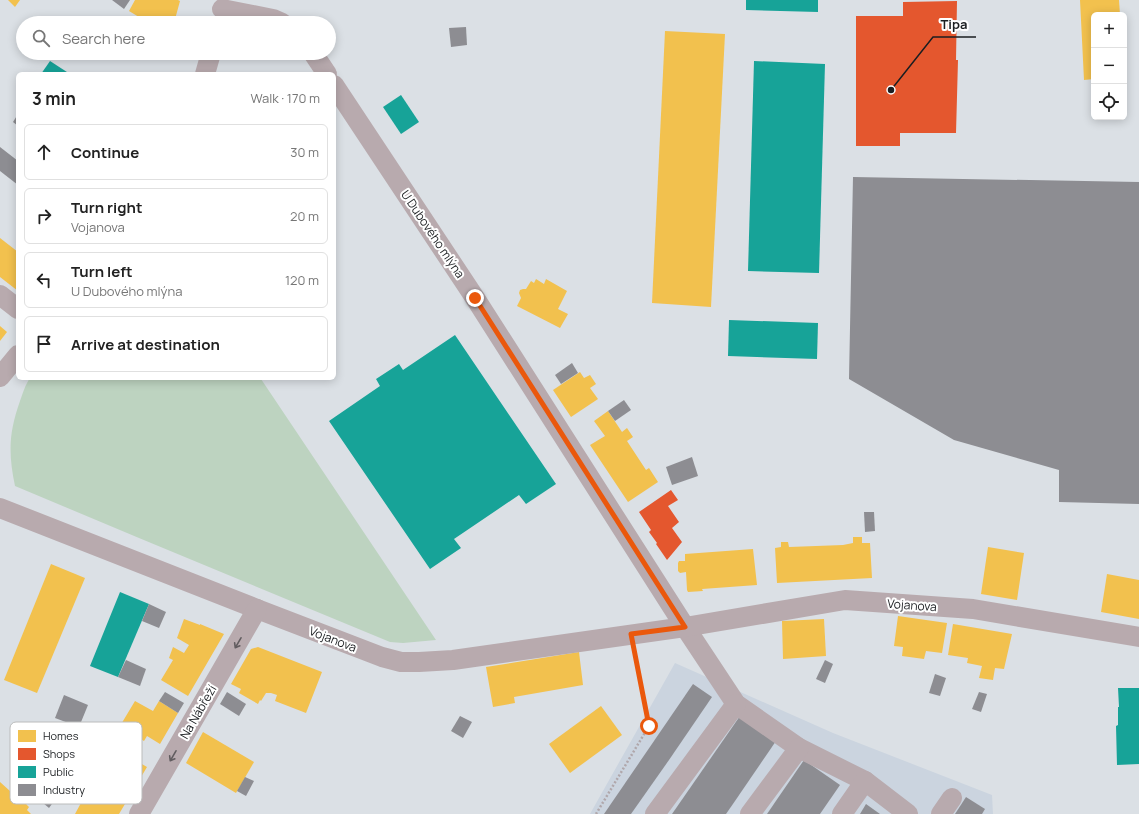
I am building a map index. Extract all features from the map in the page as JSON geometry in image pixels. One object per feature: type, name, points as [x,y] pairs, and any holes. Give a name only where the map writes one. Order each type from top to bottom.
[{"type":"street","points":[[221,11],[254,16]]},
{"type":"street","points":[[206,72],[209,60]]},
{"type":"street","points":[[318,60],[326,72]]},
{"type":"street","name":"U Dubového mlýna","points":[[336,88],[475,298],[685,627]]},
{"type":"street","points":[[0,295],[16,307]]},
{"type":"street","points":[[0,377],[16,357]]},
{"type":"street","name":"Vojanova","points":[[0,508],[257,609],[382,657],[401,662],[452,660],[685,627],[845,600],[973,609],[1139,637]]},
{"type":"street","name":"Na Nábřeží","points":[[139,814],[257,609]]},
{"type":"street","points":[[685,627],[736,704],[799,748],[865,780],[908,814]]},
{"type":"street","points":[[655,814],[736,704]]},
{"type":"street","points":[[750,814],[799,748]]},
{"type":"street","points":[[842,814],[865,780]]},
{"type":"path","points":[[596,814],[649,726],[631,634]]},
{"type":"shaded area","points":[[675,663],[833,733],[992,795],[993,814],[590,814]]},
{"type":"green space","points":[[29,380],[262,380],[436,640],[403,643],[390,642],[15,486],[11,463],[12,433],[16,412],[25,386]]},
{"type":"building: Homes","points":[[8,0],[20,0],[15,7]]},
{"type":"building: Homes","points":[[135,0],[180,1],[176,16],[137,16],[129,11]]},
{"type":"building: Homes","points":[[1080,0],[1119,0],[1120,12],[1091,12],[1091,79],[1084,80]]},
{"type":"building: Homes","points":[[665,31],[725,34],[711,307],[652,303]]},
{"type":"building: Homes","points":[[0,238],[16,250],[16,289],[0,277]]},
{"type":"building: Homes","points":[[536,279],[544,284],[546,279],[567,291],[558,309],[568,314],[560,328],[517,306],[521,298],[519,293],[520,290],[526,289],[531,281],[534,283]]},
{"type":"building: Homes","points":[[0,326],[7,332],[0,341]]},
{"type":"building: Homes","points":[[580,372],[584,378],[590,375],[596,384],[590,388],[598,399],[571,417],[553,390]]},
{"type":"building: Homes","points":[[608,411],[622,432],[627,428],[633,437],[627,441],[646,470],[649,468],[658,482],[628,502],[590,445],[605,436],[594,421]]},
{"type":"building: Homes","points":[[853,537],[862,537],[862,543],[870,543],[872,578],[777,583],[775,548],[781,547],[781,542],[788,542],[789,547],[843,545],[853,543]]},
{"type":"building: Homes","points":[[988,547],[1024,553],[1017,600],[981,594]]},
{"type":"building: Homes","points":[[753,549],[757,585],[702,589],[703,591],[688,592],[686,572],[680,573],[678,571],[678,563],[679,561],[685,561],[685,554]]},
{"type":"building: Homes","points":[[51,564],[85,578],[37,693],[4,680]]},
{"type":"building: Homes","points":[[1107,574],[1139,580],[1139,619],[1101,612]]},
{"type":"building: Homes","points":[[898,616],[947,623],[942,653],[926,651],[924,659],[902,656],[903,647],[894,646]]},
{"type":"building: Homes","points":[[184,619],[224,634],[188,696],[161,680],[173,660],[169,658],[173,647],[184,653],[189,645],[177,638]]},
{"type":"building: Homes","points":[[824,619],[826,656],[783,659],[782,621]]},
{"type":"building: Homes","points":[[953,624],[1012,634],[1004,669],[995,668],[993,680],[979,678],[982,666],[967,663],[968,658],[948,655]]},
{"type":"building: Homes","points":[[258,647],[322,672],[306,713],[275,701],[277,695],[271,693],[266,693],[258,704],[239,693],[241,689],[231,684],[251,649]]},
{"type":"building: Homes","points":[[579,652],[583,685],[514,697],[515,703],[493,707],[486,667]]},
{"type":"building: Homes","points":[[135,701],[153,711],[159,701],[178,713],[160,744],[147,736],[144,741],[142,740],[142,722],[122,722]]},
{"type":"building: Homes","points":[[601,706],[622,735],[570,773],[549,744]]},
{"type":"building: Homes","points":[[203,732],[254,762],[236,793],[186,763]]},
{"type":"building: Homes","points":[[142,764],[147,767],[142,775]]},
{"type":"building: Homes","points":[[0,782],[10,791],[10,804],[26,804],[29,807],[27,810],[31,814],[0,814]]},
{"type":"building: Homes","points":[[80,804],[125,804],[119,814],[75,814]]},
{"type":"building: Shops","points":[[957,1],[956,60],[958,60],[956,133],[900,133],[900,146],[856,146],[856,16],[903,16],[903,2]]},
{"type":"building: Shops","points":[[671,490],[678,500],[668,506],[679,522],[672,528],[682,542],[667,560],[649,532],[651,530],[639,512]]},
{"type":"building: Public","points":[[746,0],[818,0],[818,12],[746,10]]},
{"type":"building: Public","points":[[50,61],[67,72],[42,72]]},
{"type":"building: Public","points":[[754,61],[825,64],[819,273],[748,271]]},
{"type":"building: Public","points":[[401,95],[419,122],[401,134],[383,107]]},
{"type":"building: Public","points":[[729,320],[818,323],[817,359],[728,356]]},
{"type":"building: Public","points":[[455,335],[556,484],[526,504],[519,495],[454,539],[461,548],[430,569],[329,421],[380,386],[376,379],[399,364],[403,370]]},
{"type":"building: Public","points":[[120,592],[149,604],[118,677],[90,666]]},
{"type":"building: Public","points":[[1118,688],[1139,688],[1139,764],[1117,765],[1116,726],[1118,725],[1119,707]]},
{"type":"building: Industry","points":[[112,0],[130,0],[124,9]]},
{"type":"building: Industry","points":[[466,27],[467,45],[451,47],[449,28]]},
{"type":"building: Industry","points":[[16,117],[16,124],[13,122]]},
{"type":"building: Industry","points":[[0,147],[16,159],[16,183],[0,171]]},
{"type":"building: Industry","points":[[853,177],[1139,182],[1139,504],[1059,502],[1059,470],[954,440],[849,379]]},
{"type":"building: Industry","points":[[572,363],[578,373],[561,384],[555,375]]},
{"type":"building: Industry","points":[[624,400],[631,410],[615,421],[608,411]]},
{"type":"building: Industry","points":[[692,457],[698,476],[672,485],[666,467]]},
{"type":"building: Industry","points":[[864,512],[874,512],[875,531],[865,532]]},
{"type":"building: Industry","points":[[149,604],[166,612],[159,628],[142,621]]},
{"type":"building: Industry","points":[[126,660],[146,669],[140,686],[118,677]]},
{"type":"building: Industry","points":[[825,660],[833,664],[825,683],[816,679]]},
{"type":"building: Industry","points":[[935,674],[946,678],[940,696],[929,693]]},
{"type":"building: Industry","points":[[693,684],[712,697],[669,760],[631,814],[604,814]]},
{"type":"building: Industry","points":[[165,692],[184,703],[178,713],[159,701]]},
{"type":"building: Industry","points":[[227,692],[246,704],[239,716],[220,704]]},
{"type":"building: Industry","points":[[979,692],[987,694],[981,712],[972,709]]},
{"type":"building: Industry","points":[[64,695],[88,705],[81,722],[66,722],[55,718]]},
{"type":"building: Industry","points":[[460,716],[472,722],[463,738],[451,731]]},
{"type":"building: Industry","points":[[740,716],[776,741],[726,814],[672,814]]},
{"type":"building: Industry","points":[[804,760],[840,785],[820,814],[767,814]]},
{"type":"building: Industry","points":[[245,777],[254,781],[246,796],[237,791]]},
{"type":"building: Industry","points":[[966,797],[985,809],[982,814],[955,814]]},
{"type":"building: Industry","points":[[44,804],[52,804],[49,808]]},
{"type":"building: Industry","points":[[866,804],[880,814],[860,814]]},
{"type":"place","name":"Tipa","points":[[891,90]]},
{"type":"route","points":[[475,298],[685,627],[631,634],[649,726]]}]
